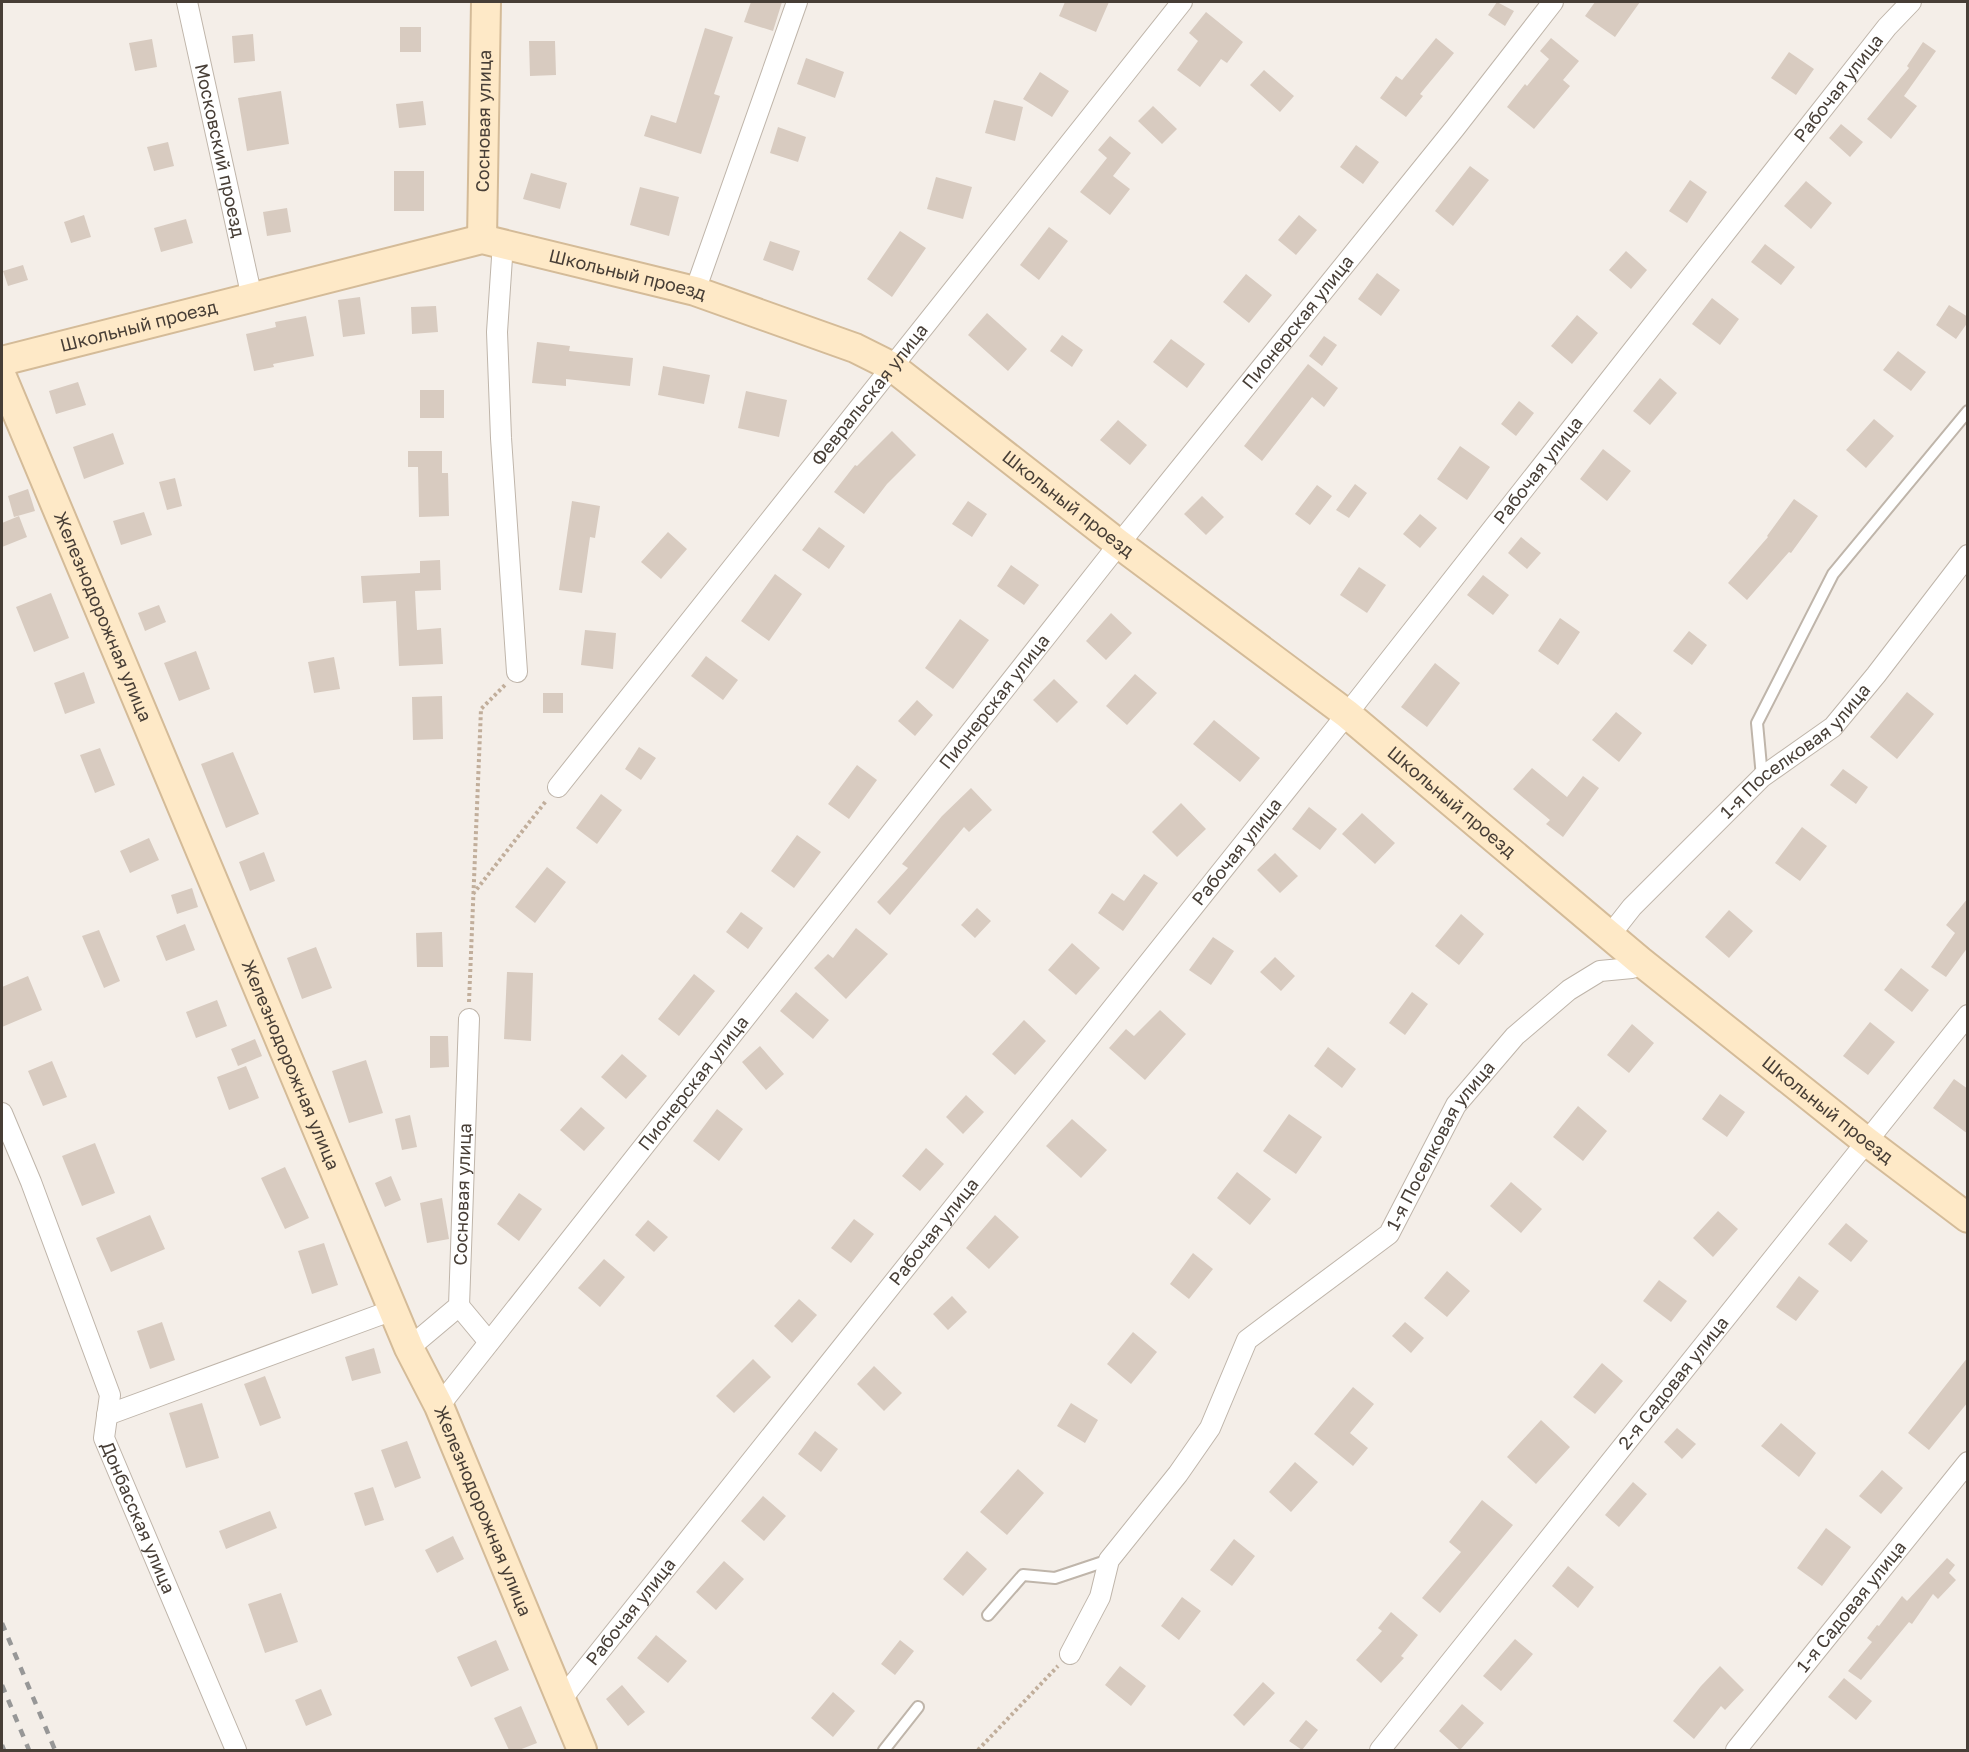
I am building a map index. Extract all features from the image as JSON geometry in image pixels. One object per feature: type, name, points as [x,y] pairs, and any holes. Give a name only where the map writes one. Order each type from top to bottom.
[{"type":"street","name":"Московский проезд","points":[[187,2],[252,298]]},
{"type":"street","name":"Сосновая улица","points":[[486,2],[492,241]]},
{"type":"street","points":[[695,291],[797,2]]},
{"type":"street","name":"Февральская улица","points":[[558,787],[1182,2]]},
{"type":"street","name":"Пионерская улица","points":[[439,1406],[1119,544],[1455,128],[1553,2]]},
{"type":"street","name":"Рабочая улица","points":[[560,1701],[1347,714],[1887,27],[1911,2]]},
{"type":"street","name":"Школьный проезд","points":[[2,360],[492,241],[695,291],[855,348],[891,366],[1119,544],[1347,714],[1640,962],[1866,1142],[1968,1218]]},
{"type":"street","points":[[492,241],[501,438],[517,672]]},
{"type":"street","name":"Железнодорожная улица","points":[[2,377],[409,1348],[439,1406],[582,1750]]},
{"type":"street","name":"1-я Поселковая улица","points":[[1610,935],[1632,907],[1762,777],[1833,727],[1968,555]]},
{"type":"street","name":"1-я Поселковая улица","points":[[1070,1654],[1101,1597],[1109,1560],[1178,1474],[1210,1428],[1247,1340],[1389,1234],[1456,1105],[1515,1036],[1569,990],[1600,971],[1632,968],[1640,962]]},
{"type":"street","name":"2-я Садовая улица","points":[[1380,1750],[1968,1015]]},
{"type":"street","name":"Сосновая улица","points":[[459,1306],[469,1019]]},
{"type":"street","name":"Донбасская улица","points":[[2,1113],[31,1182],[110,1395],[104,1438],[236,1750]]},
{"type":"street","points":[[409,1348],[459,1306],[489,1342]]},
{"type":"street","points":[[107,1415],[393,1310]]},
{"type":"street","name":"1-я Садовая улица","points":[[1736,1750],[1968,1462]]},
{"type":"lane","points":[[1762,777],[1757,723],[1833,574],[1968,411]]},
{"type":"lane","points":[[988,1615],[1023,1575],[1055,1578],[1109,1560]]},
{"type":"lane","points":[[884,1750],[918,1707]]},
{"type":"path","points":[[469,1019],[472,895],[482,709],[517,672]]},
{"type":"path","points":[[472,895],[558,787]]},
{"type":"path","points":[[978,1750],[1070,1654]]},
{"type":"building","points":[[751,2],[782,2],[773,31],[744,22]]},
{"type":"building","points":[[1065,2],[1109,2],[1096,32],[1059,16]]},
{"type":"building","points":[[1497,2],[1514,11],[1505,26],[1488,15]]},
{"type":"building","points":[[1595,2],[1640,2],[1615,37],[1585,16]]},
{"type":"building","points":[[1206,12],[1243,42],[1227,63],[1221,59],[1200,87],[1177,70],[1198,41],[1189,33]]},
{"type":"building","points":[[400,27],[421,27],[421,52],[400,52]]},
{"type":"building","points":[[705,28],[733,37],[714,94],[720,96],[701,154],[644,136],[651,115],[676,123]]},
{"type":"building","points":[[253,34],[255,61],[234,63],[232,36]]},
{"type":"building","points":[[1436,38],[1454,53],[1420,94],[1423,96],[1406,117],[1380,98],[1396,76],[1402,80]]},
{"type":"building","points":[[1551,38],[1579,61],[1563,80],[1570,86],[1534,129],[1507,107],[1549,59],[1540,51]]},
{"type":"building","points":[[152,39],[157,67],[135,71],[129,43]]},
{"type":"building","points":[[529,41],[555,41],[556,75],[530,76]]},
{"type":"building","points":[[1923,42],[1936,51],[1904,96],[1917,106],[1891,139],[1867,119],[1909,68],[1907,66]]},
{"type":"building","points":[[1789,52],[1814,69],[1796,95],[1771,78]]},
{"type":"building","points":[[806,58],[844,72],[835,98],[797,84]]},
{"type":"building","points":[[1264,70],[1294,96],[1280,112],[1250,85]]},
{"type":"building","points":[[1040,72],[1069,91],[1052,117],[1023,99]]},
{"type":"building","points":[[281,91],[289,144],[247,151],[238,98]]},
{"type":"building","points":[[994,100],[1023,107],[1015,141],[985,133]]},
{"type":"building","points":[[423,101],[426,125],[399,128],[396,104]]},
{"type":"building","points":[[1153,106],[1177,129],[1162,144],[1138,121]]},
{"type":"building","points":[[1841,124],[1863,142],[1850,157],[1829,138]]},
{"type":"building","points":[[778,127],[806,137],[798,162],[770,153]]},
{"type":"building","points":[[1110,136],[1131,153],[1113,176],[1130,189],[1110,215],[1080,192],[1107,158],[1098,150]]},
{"type":"building","points":[[168,142],[174,166],[154,171],[147,147]]},
{"type":"building","points":[[1356,145],[1379,162],[1363,184],[1340,167]]},
{"type":"building","points":[[1470,166],[1489,180],[1453,226],[1435,211]]},
{"type":"building","points":[[394,171],[424,171],[424,211],[394,211]]},
{"type":"building","points":[[531,173],[567,183],[560,209],[523,199]]},
{"type":"building","points":[[936,177],[972,187],[963,219],[927,209]]},
{"type":"building","points":[[1690,180],[1707,192],[1687,223],[1669,211]]},
{"type":"building","points":[[1806,181],[1832,203],[1811,229],[1784,206]]},
{"type":"building","points":[[640,187],[679,197],[669,236],[630,225]]},
{"type":"building","points":[[287,208],[291,232],[267,236],[263,212]]},
{"type":"building","points":[[84,215],[91,237],[71,243],[64,222]]},
{"type":"building","points":[[1299,215],[1317,230],[1296,255],[1278,240]]},
{"type":"building","points":[[186,219],[193,243],[161,252],[154,228]]},
{"type":"building","points":[[1049,227],[1068,241],[1039,280],[1020,265]]},
{"type":"building","points":[[900,231],[926,248],[892,297],[867,279]]},
{"type":"building","points":[[770,241],[800,251],[793,271],[763,260]]},
{"type":"building","points":[[1765,244],[1795,267],[1781,285],[1751,262]]},
{"type":"building","points":[[1626,251],[1647,270],[1631,289],[1609,270]]},
{"type":"building","points":[[23,265],[28,280],[8,286],[3,271]]},
{"type":"building","points":[[1377,273],[1400,290],[1381,316],[1358,299]]},
{"type":"building","points":[[1246,274],[1272,295],[1249,323],[1223,302]]},
{"type":"building","points":[[360,297],[365,334],[343,337],[338,300]]},
{"type":"building","points":[[1712,298],[1739,319],[1720,345],[1692,324]]},
{"type":"building","points":[[1949,305],[1968,317],[1968,322],[1956,339],[1936,325]]},
{"type":"building","points":[[436,306],[438,332],[412,334],[411,307]]},
{"type":"building","points":[[987,313],[1027,349],[1008,371],[968,335]]},
{"type":"building","points":[[1577,315],[1598,333],[1572,364],[1551,346]]},
{"type":"building","points":[[306,316],[314,356],[273,364],[274,367],[254,371],[246,334],[276,327],[275,322]]},
{"type":"building","points":[[1062,335],[1083,350],[1072,367],[1050,351]]},
{"type":"building","points":[[1324,336],[1337,345],[1322,366],[1309,356]]},
{"type":"building","points":[[1171,339],[1205,364],[1187,388],[1153,362]]},
{"type":"building","points":[[537,342],[570,346],[569,351],[633,358],[630,386],[566,379],[566,386],[532,383]]},
{"type":"building","points":[[1898,351],[1926,372],[1911,391],[1883,370]]},
{"type":"building","points":[[1308,364],[1338,388],[1324,407],[1312,397],[1262,461],[1244,446]]},
{"type":"building","points":[[663,366],[710,375],[704,404],[658,395]]},
{"type":"building","points":[[1660,378],[1677,393],[1650,425],[1633,411]]},
{"type":"building","points":[[78,382],[86,405],[56,414],[49,391]]},
{"type":"building","points":[[420,390],[444,390],[444,418],[420,418]]},
{"type":"building","points":[[746,391],[787,400],[779,437],[738,428]]},
{"type":"building","points":[[1519,401],[1534,413],[1516,436],[1501,424]]},
{"type":"building","points":[[1874,419],[1894,436],[1866,468],[1846,450]]},
{"type":"building","points":[[1118,420],[1147,445],[1130,465],[1100,440]]},
{"type":"building","points":[[892,431],[916,455],[887,484],[864,514],[834,492],[855,465],[857,466]]},
{"type":"building","points":[[113,433],[124,464],[84,479],[73,447]]},
{"type":"building","points":[[1460,446],[1490,467],[1467,500],[1437,479]]},
{"type":"building","points":[[1603,449],[1631,471],[1607,501],[1580,479]]},
{"type":"building","points":[[408,451],[442,451],[442,473],[448,473],[449,516],[419,517],[418,467],[408,467]]},
{"type":"building","points":[[175,478],[182,506],[167,510],[159,482]]},
{"type":"building","points":[[1355,484],[1367,493],[1349,518],[1336,510]]},
{"type":"building","points":[[1317,485],[1332,496],[1310,525],[1295,514]]},
{"type":"building","points":[[28,489],[35,511],[14,517],[8,496]]},
{"type":"building","points":[[1202,496],[1224,517],[1206,535],[1184,514]]},
{"type":"building","points":[[1794,499],[1818,516],[1791,553],[1789,552],[1747,600],[1728,583],[1768,537]]},
{"type":"building","points":[[572,501],[600,506],[595,538],[590,537],[582,593],[559,590]]},
{"type":"building","points":[[968,501],[987,514],[972,537],[952,524]]},
{"type":"building","points":[[144,512],[152,535],[121,545],[113,521]]},
{"type":"building","points":[[1420,514],[1437,528],[1420,548],[1403,534]]},
{"type":"building","points":[[19,516],[27,537],[2,547],[2,523]]},
{"type":"building","points":[[819,527],[845,546],[829,569],[802,550]]},
{"type":"building","points":[[668,532],[687,549],[661,579],[641,562]]},
{"type":"building","points":[[1521,537],[1541,553],[1527,569],[1508,553]]},
{"type":"building","points":[[440,560],[441,590],[415,591],[417,630],[441,628],[443,664],[399,666],[396,601],[363,603],[361,576],[420,573],[420,561]]},
{"type":"building","points":[[1011,565],[1039,585],[1024,605],[997,586]]},
{"type":"building","points":[[1359,567],[1386,585],[1367,613],[1340,595]]},
{"type":"building","points":[[775,574],[802,594],[769,641],[741,621]]},
{"type":"building","points":[[1483,575],[1509,595],[1493,615],[1467,595]]},
{"type":"building","points":[[51,593],[69,638],[34,652],[16,607]]},
{"type":"building","points":[[159,605],[166,622],[145,631],[138,613]]},
{"type":"building","points":[[1111,613],[1132,633],[1106,660],[1086,641]]},
{"type":"building","points":[[1560,618],[1580,632],[1558,665],[1538,651]]},
{"type":"building","points":[[960,619],[989,640],[953,689],[925,668]]},
{"type":"building","points":[[585,630],[616,633],[613,669],[581,665]]},
{"type":"building","points":[[1689,631],[1707,645],[1692,665],[1673,651]]},
{"type":"building","points":[[196,651],[210,689],[179,701],[164,663]]},
{"type":"building","points":[[706,656],[738,680],[723,700],[691,676]]},
{"type":"building","points":[[334,657],[340,689],[314,693],[308,662]]},
{"type":"building","points":[[1435,663],[1460,683],[1427,727],[1401,707]]},
{"type":"building","points":[[84,672],[95,703],[65,714],[54,683]]},
{"type":"building","points":[[1135,674],[1157,693],[1127,725],[1106,706]]},
{"type":"building","points":[[1054,679],[1078,702],[1057,723],[1033,700]]},
{"type":"building","points":[[1907,692],[1934,714],[1897,759],[1870,737]]},
{"type":"building","points":[[543,693],[563,693],[563,713],[543,713]]},
{"type":"building","points":[[442,696],[443,739],[413,740],[412,697]]},
{"type":"building","points":[[917,700],[933,715],[915,736],[898,721]]},
{"type":"building","points":[[1616,712],[1642,733],[1619,762],[1592,740]]},
{"type":"building","points":[[1214,720],[1260,758],[1240,782],[1193,744]]},
{"type":"building","points":[[639,747],[656,758],[641,780],[625,769]]},
{"type":"building","points":[[100,748],[115,785],[95,793],[80,755]]},
{"type":"building","points":[[233,752],[259,814],[226,828],[201,764]]},
{"type":"building","points":[[857,765],[877,780],[849,819],[828,804]]},
{"type":"building","points":[[1532,768],[1567,797],[1583,776],[1599,788],[1563,837],[1546,824],[1550,820],[1513,789]]},
{"type":"building","points":[[1843,769],[1868,787],[1856,804],[1830,785]]},
{"type":"building","points":[[971,788],[992,810],[969,832],[964,827],[890,915],[877,902],[908,868],[902,864],[942,816]]},
{"type":"building","points":[[601,794],[622,810],[597,844],[576,828]]},
{"type":"building","points":[[1181,803],[1206,829],[1177,857],[1152,832]]},
{"type":"building","points":[[1309,807],[1337,829],[1320,850],[1292,829]]},
{"type":"building","points":[[1362,813],[1395,843],[1375,864],[1342,834]]},
{"type":"building","points":[[1802,827],[1827,846],[1800,881],[1775,863]]},
{"type":"building","points":[[797,835],[821,852],[794,888],[771,871]]},
{"type":"building","points":[[149,838],[159,860],[130,873],[120,851]]},
{"type":"building","points":[[264,852],[275,881],[250,891],[239,862]]},
{"type":"building","points":[[1275,853],[1298,876],[1280,893],[1257,870]]},
{"type":"building","points":[[547,867],[566,882],[535,923],[515,907]]},
{"type":"building","points":[[1144,874],[1158,883],[1123,931],[1098,913],[1112,893],[1124,901]]},
{"type":"building","points":[[192,888],[198,907],[177,914],[171,895]]},
{"type":"building","points":[[1968,898],[1968,947],[1946,977],[1931,967],[1955,933],[1946,925]]},
{"type":"building","points":[[977,908],[991,921],[975,938],[961,925]]},
{"type":"building","points":[[1729,910],[1753,931],[1729,958],[1705,937]]},
{"type":"building","points":[[741,912],[763,928],[748,949],[726,932]]},
{"type":"building","points":[[1461,914],[1484,934],[1459,965],[1435,946]]},
{"type":"building","points":[[185,924],[195,950],[166,961],[156,936]]},
{"type":"building","points":[[856,928],[888,954],[846,999],[814,968],[828,954],[833,958]]},
{"type":"building","points":[[99,930],[120,981],[104,988],[82,936]]},
{"type":"building","points":[[442,932],[443,967],[417,967],[416,933]]},
{"type":"building","points":[[1213,937],[1234,951],[1211,985],[1189,970]]},
{"type":"building","points":[[1072,943],[1100,968],[1076,995],[1048,970]]},
{"type":"building","points":[[316,947],[332,988],[302,999],[287,958]]},
{"type":"building","points":[[1275,957],[1295,976],[1281,991],[1260,972]]},
{"type":"building","points":[[1901,968],[1929,990],[1912,1012],[1884,990]]},
{"type":"building","points":[[507,972],[533,973],[531,1041],[504,1039]]},
{"type":"building","points":[[694,974],[715,991],[679,1036],[658,1019]]},
{"type":"building","points":[[28,976],[42,1010],[2,1027],[2,987]]},
{"type":"building","points":[[796,992],[829,1020],[813,1039],[780,1011]]},
{"type":"building","points":[[1412,992],[1428,1004],[1405,1035],[1389,1023]]},
{"type":"building","points":[[217,1000],[227,1026],[196,1038],[186,1012]]},
{"type":"building","points":[[1160,1010],[1186,1034],[1145,1080],[1109,1048],[1126,1029],[1134,1036]]},
{"type":"building","points":[[1024,1020],[1046,1041],[1015,1075],[992,1054]]},
{"type":"building","points":[[1870,1022],[1895,1042],[1868,1075],[1843,1056]]},
{"type":"building","points":[[1632,1024],[1654,1043],[1629,1073],[1607,1055]]},
{"type":"building","points":[[430,1036],[448,1036],[449,1067],[430,1068]]},
{"type":"building","points":[[255,1039],[262,1056],[238,1066],[231,1049]]},
{"type":"building","points":[[760,1046],[784,1074],[766,1090],[742,1062]]},
{"type":"building","points":[[1328,1047],[1356,1069],[1342,1088],[1314,1066]]},
{"type":"building","points":[[622,1054],[647,1076],[626,1099],[601,1077]]},
{"type":"building","points":[[366,1060],[383,1113],[349,1123],[332,1071]]},
{"type":"building","points":[[52,1061],[67,1097],[43,1106],[28,1071]]},
{"type":"building","points":[[246,1066],[259,1098],[229,1110],[217,1077]]},
{"type":"building","points":[[1954,1079],[1968,1089],[1968,1134],[1933,1108]]},
{"type":"building","points":[[1720,1094],[1745,1112],[1727,1137],[1702,1119]]},
{"type":"building","points":[[966,1095],[984,1112],[963,1134],[946,1117]]},
{"type":"building","points":[[1578,1106],[1607,1131],[1583,1161],[1553,1137]]},
{"type":"building","points":[[581,1107],[605,1128],[584,1151],[560,1130]]},
{"type":"building","points":[[717,1109],[743,1129],[719,1161],[693,1141]]},
{"type":"building","points":[[1289,1114],[1322,1137],[1296,1174],[1263,1151]]},
{"type":"building","points":[[410,1115],[417,1147],[402,1150],[395,1119]]},
{"type":"building","points":[[1072,1119],[1107,1150],[1081,1178],[1046,1146]]},
{"type":"building","points":[[95,1143],[115,1193],[82,1206],[62,1156]]},
{"type":"building","points":[[926,1148],[944,1164],[920,1191],[902,1176]]},
{"type":"building","points":[[285,1167],[309,1218],[285,1229],[261,1178]]},
{"type":"building","points":[[1237,1172],[1271,1199],[1250,1225],[1217,1198]]},
{"type":"building","points":[[391,1176],[401,1200],[385,1207],[375,1183]]},
{"type":"building","points":[[1511,1182],[1542,1209],[1521,1233],[1490,1206]]},
{"type":"building","points":[[519,1193],[542,1209],[519,1241],[497,1224]]},
{"type":"building","points":[[442,1198],[449,1239],[427,1243],[420,1203]]},
{"type":"building","points":[[1718,1211],[1738,1229],[1713,1257],[1693,1238]]},
{"type":"building","points":[[150,1215],[165,1249],[111,1272],[96,1238]]},
{"type":"building","points":[[995,1215],[1019,1237],[989,1269],[966,1248]]},
{"type":"building","points":[[854,1219],[874,1234],[851,1263],[831,1248]]},
{"type":"building","points":[[648,1220],[668,1237],[654,1252],[635,1235]]},
{"type":"building","points":[[1846,1223],[1868,1241],[1851,1262],[1828,1244]]},
{"type":"building","points":[[324,1243],[338,1285],[312,1294],[298,1251]]},
{"type":"building","points":[[1193,1253],[1213,1269],[1189,1299],[1170,1284]]},
{"type":"building","points":[[604,1259],[625,1277],[600,1307],[578,1288]]},
{"type":"building","points":[[1447,1271],[1470,1291],[1447,1317],[1424,1298]]},
{"type":"building","points":[[1799,1276],[1819,1291],[1796,1321],[1776,1307]]},
{"type":"building","points":[[1659,1280],[1687,1301],[1671,1322],[1643,1301]]},
{"type":"building","points":[[952,1296],[967,1312],[948,1330],[933,1314]]},
{"type":"building","points":[[799,1299],[817,1315],[792,1343],[774,1326]]},
{"type":"building","points":[[162,1322],[175,1360],[150,1369],[137,1331]]},
{"type":"building","points":[[1405,1322],[1424,1338],[1411,1353],[1392,1336]]},
{"type":"building","points":[[1133,1332],[1157,1352],[1131,1384],[1107,1364]]},
{"type":"building","points":[[374,1348],[381,1373],[352,1381],[345,1357]]},
{"type":"building","points":[[1968,1357],[1968,1402],[1929,1450],[1908,1433]]},
{"type":"building","points":[[753,1359],[771,1377],[734,1413],[716,1396]]},
{"type":"building","points":[[1602,1363],[1623,1381],[1595,1414],[1573,1397]]},
{"type":"building","points":[[874,1366],[902,1393],[884,1411],[857,1384]]},
{"type":"building","points":[[265,1376],[281,1418],[260,1426],[244,1384]]},
{"type":"building","points":[[1353,1387],[1374,1404],[1350,1433],[1368,1448],[1353,1466],[1314,1434]]},
{"type":"building","points":[[202,1403],[219,1458],[186,1468],[169,1413]]},
{"type":"building","points":[[1071,1403],[1098,1420],[1085,1443],[1057,1426]]},
{"type":"building","points":[[1541,1420],[1570,1447],[1536,1484],[1507,1457]]},
{"type":"building","points":[[1781,1423],[1816,1453],[1799,1477],[1761,1446]]},
{"type":"building","points":[[1677,1428],[1696,1444],[1682,1459],[1664,1442]]},
{"type":"building","points":[[815,1431],[838,1449],[821,1472],[798,1454]]},
{"type":"building","points":[[407,1441],[421,1478],[395,1488],[381,1450]]},
{"type":"building","points":[[1295,1462],[1318,1482],[1291,1512],[1269,1492]]},
{"type":"building","points":[[1018,1469],[1044,1493],[1007,1535],[980,1512]]},
{"type":"building","points":[[1882,1470],[1903,1488],[1881,1514],[1859,1496]]},
{"type":"building","points":[[1633,1482],[1647,1494],[1619,1527],[1605,1515]]},
{"type":"building","points":[[373,1487],[384,1520],[365,1526],[354,1493]]},
{"type":"building","points":[[763,1496],[786,1516],[764,1541],[741,1521]]},
{"type":"building","points":[[1482,1500],[1513,1525],[1440,1613],[1422,1598],[1461,1552],[1449,1542]]},
{"type":"building","points":[[270,1511],[277,1528],[226,1549],[219,1531]]},
{"type":"building","points":[[1826,1528],[1851,1547],[1822,1586],[1797,1568]]},
{"type":"building","points":[[453,1536],[464,1559],[437,1573],[425,1550]]},
{"type":"building","points":[[1234,1539],[1255,1556],[1232,1586],[1210,1570]]},
{"type":"building","points":[[967,1551],[987,1569],[963,1596],[943,1579]]},
{"type":"building","points":[[1947,1558],[1955,1565],[1949,1573],[1956,1580],[1938,1599],[1933,1594],[1912,1624],[1909,1622],[1861,1680],[1848,1671],[1872,1642],[1867,1638],[1902,1596],[1907,1601]]},
{"type":"building","points":[[724,1561],[744,1579],[716,1610],[696,1592]]},
{"type":"building","points":[[1568,1566],[1594,1587],[1578,1608],[1552,1586]]},
{"type":"building","points":[[281,1593],[298,1642],[265,1653],[248,1604]]},
{"type":"building","points":[[1182,1597],[1201,1611],[1179,1640],[1161,1626]]},
{"type":"building","points":[[1391,1612],[1418,1635],[1401,1656],[1404,1658],[1381,1683],[1356,1660],[1382,1631],[1378,1628]]},
{"type":"building","points":[[656,1635],[687,1661],[668,1683],[637,1658]]},
{"type":"building","points":[[1515,1639],[1533,1654],[1501,1691],[1483,1676]]},
{"type":"building","points":[[496,1640],[509,1670],[471,1687],[457,1657]]},
{"type":"building","points":[[900,1640],[914,1651],[895,1675],[881,1664]]},
{"type":"building","points":[[1120,1666],[1146,1686],[1131,1706],[1105,1685]]},
{"type":"building","points":[[1720,1666],[1744,1690],[1725,1710],[1721,1706],[1694,1739],[1673,1721]]},
{"type":"building","points":[[1844,1678],[1872,1701],[1856,1720],[1828,1697]]},
{"type":"building","points":[[1263,1682],[1275,1693],[1244,1726],[1233,1715]]},
{"type":"building","points":[[622,1685],[645,1712],[628,1726],[606,1699]]},
{"type":"building","points":[[321,1689],[332,1715],[306,1726],[295,1700]]},
{"type":"building","points":[[833,1692],[855,1711],[833,1737],[811,1718]]},
{"type":"building","points":[[1462,1704],[1484,1723],[1460,1750],[1439,1731]]},
{"type":"building","points":[[521,1706],[537,1743],[519,1750],[509,1750],[494,1718]]},
{"type":"building","points":[[1306,1720],[1318,1730],[1302,1750],[1289,1741]]},
{"type":"railway","points":[[2,1623],[55,1750]]},
{"type":"railway","points":[[2,1685],[29,1750]]},
{"type":"railway","points":[[2,1745],[4,1750]]}]
